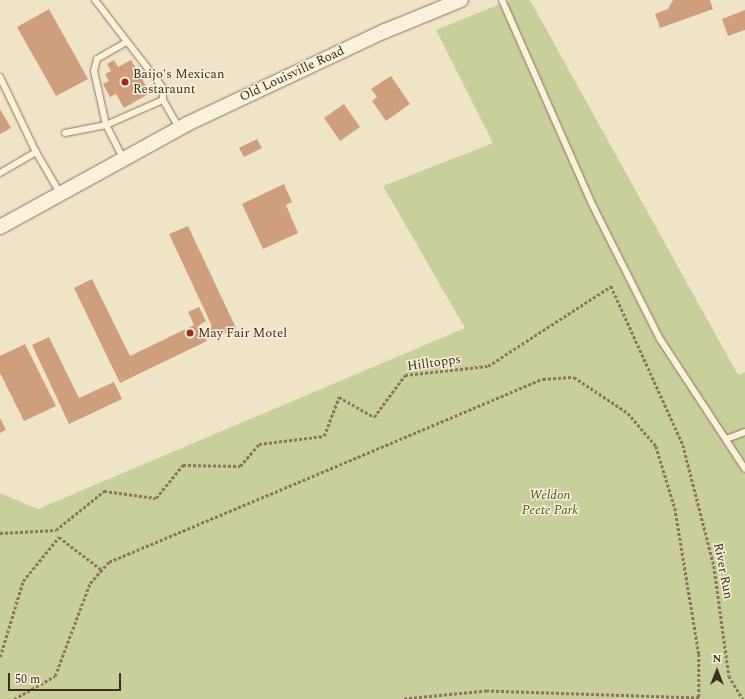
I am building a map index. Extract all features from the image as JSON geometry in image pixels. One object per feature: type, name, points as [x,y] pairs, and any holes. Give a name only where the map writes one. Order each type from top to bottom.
[{"type":"street","name":"Old Louisville Road","points":[[0,227],[122,158],[179,128],[385,31],[462,0]]},
{"type":"lane","points":[[95,0],[163,88],[163,100],[179,128]]},
{"type":"lane","points":[[502,0],[592,204],[660,339],[745,469]]},
{"type":"lane","points":[[122,158],[106,124],[94,71],[97,59],[127,42]]},
{"type":"lane","points":[[0,77],[36,152],[60,193]]},
{"type":"lane","points":[[65,133],[106,124],[163,100]]},
{"type":"lane","points":[[0,173],[36,152]]},
{"type":"lane","points":[[726,439],[745,432]]},
{"type":"path","name":"Hilltopps","points":[[0,533],[56,530],[104,491],[156,498],[183,465],[240,466],[259,444],[324,436],[339,397],[374,417],[405,375],[488,366],[611,286],[683,445]]},
{"type":"path","points":[[14,699],[55,676],[90,583],[109,562],[543,379],[574,377],[628,414],[656,446],[675,508],[699,654],[698,698],[487,691],[403,699]]},
{"type":"path","name":"River Run","points":[[683,445],[714,566],[729,676],[743,699]]},
{"type":"path","points":[[0,657],[23,581],[60,537],[102,570]]},
{"type":"green space","name":"Weldon Peete Park","points":[[510,0],[530,0],[738,375],[745,372],[745,699],[0,699],[0,493],[38,509],[465,328],[383,186],[493,143],[436,30]]},
{"type":"building","points":[[673,0],[710,0],[713,9],[660,28],[655,14],[668,9]]},
{"type":"building","points":[[49,9],[88,79],[56,96],[17,27]]},
{"type":"building","points":[[745,10],[745,30],[728,36],[722,19]]},
{"type":"building","name":"Baijo's Mexican Restaraunt","points":[[114,60],[118,67],[131,60],[150,93],[124,108],[116,94],[110,97],[103,84],[109,81],[105,74],[111,71],[107,64]]},
{"type":"building","points":[[391,76],[410,104],[386,121],[372,101],[377,97],[371,89]]},
{"type":"building","points":[[344,104],[360,127],[340,141],[324,118]]},
{"type":"building","points":[[0,109],[11,128],[0,134]]},
{"type":"building","points":[[257,139],[262,148],[244,157],[239,148]]},
{"type":"building","points":[[284,184],[292,202],[286,205],[298,233],[263,249],[242,204]]},
{"type":"building","points":[[188,226],[236,328],[214,338],[209,327],[212,326],[169,234]]},
{"type":"building","name":"May Fair Motel","points":[[92,279],[130,356],[194,325],[188,312],[199,307],[206,321],[199,325],[207,341],[120,383],[74,288]]},
{"type":"building","points":[[49,337],[79,398],[114,382],[122,399],[69,424],[32,345]]},
{"type":"building","points":[[25,344],[56,406],[24,421],[0,373],[0,356]]},
{"type":"building","points":[[0,418],[6,430],[0,433]]},
{"type":"place","name":"Baijo's Mexican Restaraunt","points":[[125,82]]},
{"type":"place","name":"May Fair Motel","points":[[190,333]]}]
